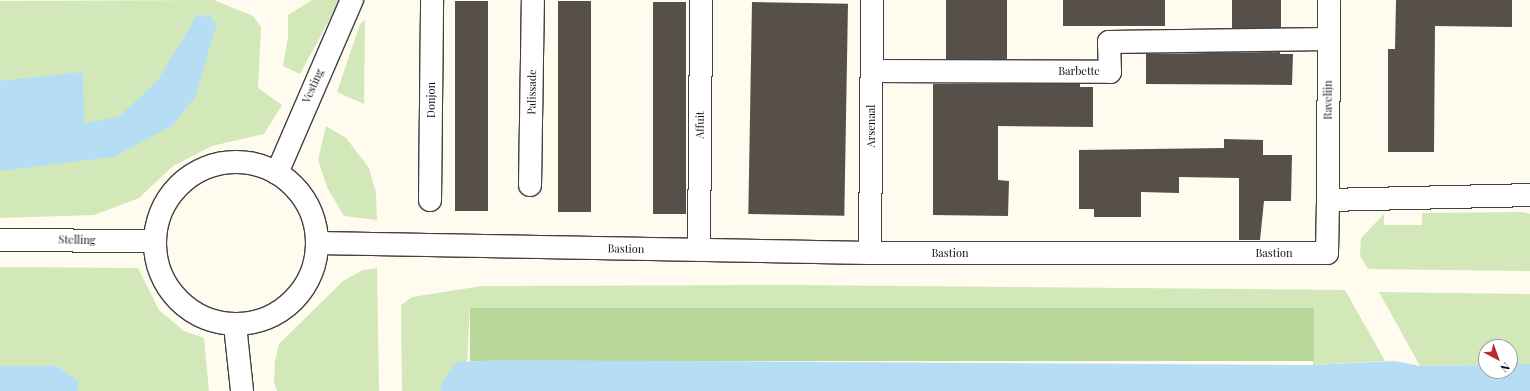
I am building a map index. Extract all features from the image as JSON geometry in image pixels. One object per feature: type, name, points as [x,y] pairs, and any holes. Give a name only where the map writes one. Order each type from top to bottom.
[{"type":"street","name":"Vesting","points":[[277,173],[352,0]]},
{"type":"street","name":"Donjon","points":[[430,200],[432,0]]},
{"type":"street","name":"Palissade","points":[[530,185],[533,0]]},
{"type":"street","name":"Affuit","points":[[699,250],[701,0]]},
{"type":"street","name":"Arsenaal","points":[[870,253],[872,0]]},
{"type":"street","name":"Ravelijn","points":[[1328,200],[1329,0]]},
{"type":"street","name":"Barbette","points":[[872,71],[1110,72],[1109,42],[1329,39]]},
{"type":"street","points":[[231,162],[255,164],[277,173],[299,191],[313,215],[317,243],[314,268],[302,291],[284,310],[261,321],[235,325],[214,322],[194,314],[177,300],[164,283],[156,263],[154,241],[158,218],[169,196],[186,178],[207,167],[231,162]]},
{"type":"street","points":[[1328,200],[1530,195]]},
{"type":"street","name":"Bastion","points":[[317,243],[870,253],[1327,253],[1328,200]]},
{"type":"street","name":"Stelling","points":[[0,240],[154,241]]},
{"type":"street","points":[[235,325],[242,391]]},
{"type":"green space","points":[[214,0],[253,16],[261,27],[258,88],[282,105],[264,134],[212,146],[173,166],[139,198],[94,215],[0,218],[0,1]]},
{"type":"green space","points":[[312,0],[340,0],[300,74],[283,66],[288,37],[288,15]]},
{"type":"green space","points":[[365,20],[364,104],[337,92],[360,24]]},
{"type":"green space","points":[[326,126],[346,138],[369,168],[376,193],[377,220],[344,216],[327,187],[318,160]]},
{"type":"green space","points":[[1523,212],[1530,214],[1530,271],[1368,269],[1360,256],[1361,238],[1384,214],[1384,225],[1422,225],[1422,213]]},
{"type":"green space","points":[[0,267],[138,268],[159,310],[184,331],[204,338],[209,391],[78,391],[78,381],[57,367],[0,366]]},
{"type":"green space","points":[[377,268],[379,391],[277,391],[274,382],[275,361],[279,344],[343,281],[363,270]]},
{"type":"green space","points":[[793,285],[1345,290],[1385,361],[1313,365],[1314,315],[470,308],[467,361],[445,377],[442,391],[402,391],[401,305],[412,297],[482,286]]},
{"type":"green space","points":[[1379,292],[1530,294],[1530,364],[1518,364],[1518,339],[1478,339],[1478,365],[1420,366]]},
{"type":"green space","points":[[470,308],[1314,308],[1314,361],[470,361]]},
{"type":"water","points":[[198,14],[205,17],[207,14],[212,15],[211,20],[217,23],[195,98],[172,126],[113,157],[0,171],[0,81],[83,72],[84,124],[120,116],[157,81]]},
{"type":"water","points":[[500,360],[1313,365],[1395,361],[1420,366],[1478,365],[1478,379],[1518,379],[1518,364],[1530,364],[1530,391],[440,391],[445,377],[457,362]]},
{"type":"water","points":[[0,366],[57,366],[78,381],[78,391],[0,391]]},
{"type":"building","points":[[946,0],[1007,0],[1007,59],[946,59]]},
{"type":"building","points":[[1063,0],[1165,0],[1165,26],[1063,26]]},
{"type":"building","points":[[1232,0],[1281,0],[1281,28],[1232,28]]},
{"type":"building","points":[[1396,0],[1512,0],[1512,27],[1435,26],[1434,152],[1388,152],[1388,49],[1395,49]]},
{"type":"building","points":[[455,1],[488,1],[488,211],[455,211]]},
{"type":"building","points":[[558,1],[591,1],[591,212],[558,212]]},
{"type":"building","points":[[653,2],[686,2],[686,214],[653,214]]},
{"type":"building","points":[[752,2],[848,4],[844,216],[748,214]]},
{"type":"building","points":[[1280,52],[1280,54],[1293,54],[1292,85],[1146,84],[1146,54]]},
{"type":"building","points":[[933,84],[1080,84],[1080,87],[1093,87],[1093,127],[998,126],[998,180],[1009,181],[1008,216],[933,215]]},
{"type":"building","points":[[1224,139],[1263,140],[1263,155],[1292,155],[1291,201],[1264,201],[1260,240],[1239,240],[1239,178],[1179,177],[1179,193],[1141,192],[1141,217],[1094,217],[1094,209],[1079,209],[1079,150],[1224,148]]}]
